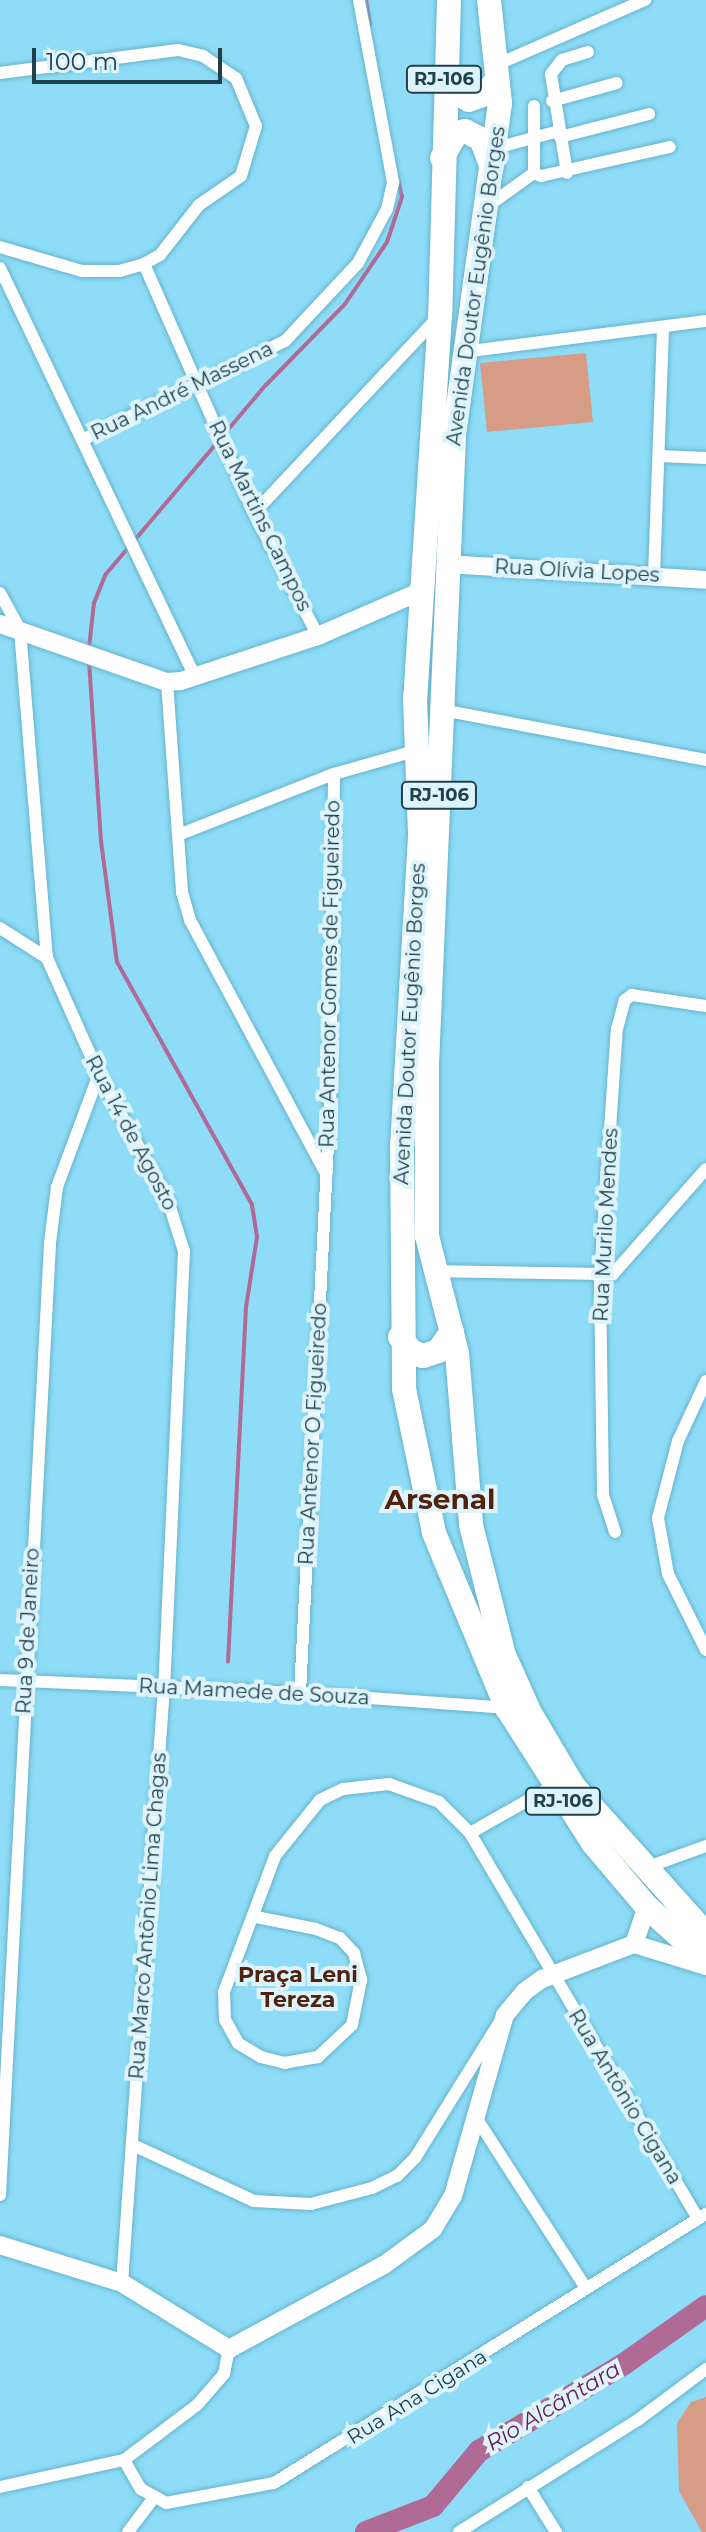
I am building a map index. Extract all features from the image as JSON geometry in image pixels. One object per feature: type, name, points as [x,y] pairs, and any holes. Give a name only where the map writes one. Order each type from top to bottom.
[{"type":"highway","name":"Avenida Doutor Eugênio Borges","points":[[449,0],[442,158],[440,315],[419,592],[415,751],[420,836],[402,1144],[400,1337],[414,1448],[434,1533],[507,1708],[553,1786],[647,1907],[706,1960]]},
{"type":"highway","name":"Avenida Doutor Eugênio Borges","points":[[489,0],[497,72],[494,157],[463,352],[447,564],[425,1181],[434,1271],[452,1332],[471,1525],[504,1655],[530,1713],[574,1787],[643,1869],[706,1934]]},
{"type":"highway","points":[[445,69],[453,91],[463,99],[481,98],[497,72]]},
{"type":"highway","points":[[442,158],[456,134],[465,131],[481,139],[494,157]]},
{"type":"highway","points":[[400,1337],[411,1351],[423,1356],[438,1351],[452,1332]]},
{"type":"street","name":"Rua André Massena","points":[[82,440],[198,387],[285,341],[315,313],[358,263],[387,209],[392,174],[359,0]]},
{"type":"street","points":[[497,72],[645,0]]},
{"type":"street","points":[[0,73],[178,50],[203,56],[236,78],[256,126],[245,170],[235,183],[199,205],[160,255],[144,264],[120,271],[82,271],[0,247]]},
{"type":"street","points":[[567,173],[552,101],[556,64],[588,52]]},
{"type":"street","points":[[552,101],[617,83]]},
{"type":"street","points":[[534,106],[537,139],[534,173]]},
{"type":"street","points":[[494,157],[537,139],[649,114]]},
{"type":"street","points":[[486,207],[534,173],[567,173],[670,147]]},
{"type":"street","name":"Rua Martins Campos","points":[[144,264],[254,513],[318,636]]},
{"type":"street","points":[[0,268],[196,679]]},
{"type":"street","points":[[254,513],[440,315]]},
{"type":"street","points":[[463,352],[706,321]]},
{"type":"street","points":[[654,575],[663,328]]},
{"type":"street","points":[[659,456],[706,458]]},
{"type":"street","name":"Rua Olívia Lopes","points":[[447,564],[706,580]]},
{"type":"street","points":[[0,624],[167,682],[196,679],[318,636],[419,592]]},
{"type":"street","name":"Rua 14 de Agosto","points":[[0,593],[20,630],[47,958],[99,1074],[168,1201],[184,1251],[164,1687]]},
{"type":"street","points":[[167,682],[178,835],[190,920],[327,1175]]},
{"type":"street","points":[[442,710],[706,760]]},
{"type":"street","points":[[178,835],[334,774],[415,751]]},
{"type":"street","name":"Rua Antenor Gomes de Figueiredo","points":[[327,1175],[334,774]]},
{"type":"street","points":[[0,928],[47,958]]},
{"type":"street","name":"Rua Murilo Mendes","points":[[615,1532],[603,1494],[600,1276],[617,1029],[625,1000],[649,995],[706,1006]]},
{"type":"street","name":"Rua 9 de Janeiro","points":[[0,2195],[53,1210],[99,1074]]},
{"type":"street","points":[[434,1271],[600,1276],[620,1271],[706,1169]]},
{"type":"street","name":"Rua Antenor O Figueiredo","points":[[300,1693],[327,1175]]},
{"type":"street","points":[[706,1381],[678,1441],[658,1518],[661,1556],[706,1649]]},
{"type":"street","name":"Rua Mamede de Souza","points":[[0,1680],[300,1693],[507,1708]]},
{"type":"street","name":"Rua Marco Antônio Lima Chagas","points":[[122,2283],[135,2146],[164,1687]]},
{"type":"street","name":"Rua Antônio Cigana","points":[[256,1917],[275,1856],[320,1800],[343,1789],[389,1784],[417,1791],[439,1802],[470,1833],[552,1975],[702,2216]]},
{"type":"street","points":[[470,1833],[553,1786]]},
{"type":"street","points":[[643,1869],[706,1846]]},
{"type":"street","points":[[634,1944],[647,1907]]},
{"type":"street","points":[[256,1917],[316,1929],[340,1938],[354,1953],[361,1980],[352,2025],[318,2057],[285,2063],[261,2057],[238,2043],[225,2020],[224,1992],[256,1917]]},
{"type":"street","points":[[135,2146],[254,2201],[311,2204],[372,2188],[397,2176],[415,2158],[505,2015],[524,1992],[552,1975],[634,1944],[706,1966]]},
{"type":"street","points":[[229,2349],[384,2265],[433,2229],[453,2196],[505,2015]]},
{"type":"street","points":[[475,2116],[586,2288]]},
{"type":"street","name":"Rua Ana Cigana","points":[[152,2500],[166,2503],[220,2497],[301,2470],[702,2216]]},
{"type":"street","points":[[0,2245],[122,2283],[229,2349]]},
{"type":"street","points":[[0,2487],[124,2460],[197,2405],[224,2374],[229,2349]]},
{"type":"street","points":[[459,2532],[639,2419],[706,2369]]},
{"type":"street","points":[[124,2460],[152,2500],[128,2532]]},
{"type":"street","points":[[528,2487],[556,2532]]},
{"type":"shaded area","points":[[586,353],[593,422],[487,432],[480,363]]},
{"type":"shaded area","points":[[706,2397],[706,2532],[702,2532],[679,2491],[677,2423],[691,2402]]},
{"type":"waterway","points":[[366,0],[370,25]]},
{"type":"waterway","points":[[89,648],[94,603],[106,574],[266,385],[345,304],[387,242],[402,197],[398,179]]},
{"type":"waterway","points":[[89,661],[101,841],[117,962],[252,1205],[257,1237],[246,1307],[228,1662]]},
{"type":"waterway","name":"Rio Alcântara","points":[[366,2532],[433,2506],[479,2451],[624,2364],[706,2306]]},
{"type":"district","name":"Arsenal","points":[[440,1499]]},
{"type":"district","name":"Praça Leni Tereza","points":[[298,1986]]}]
